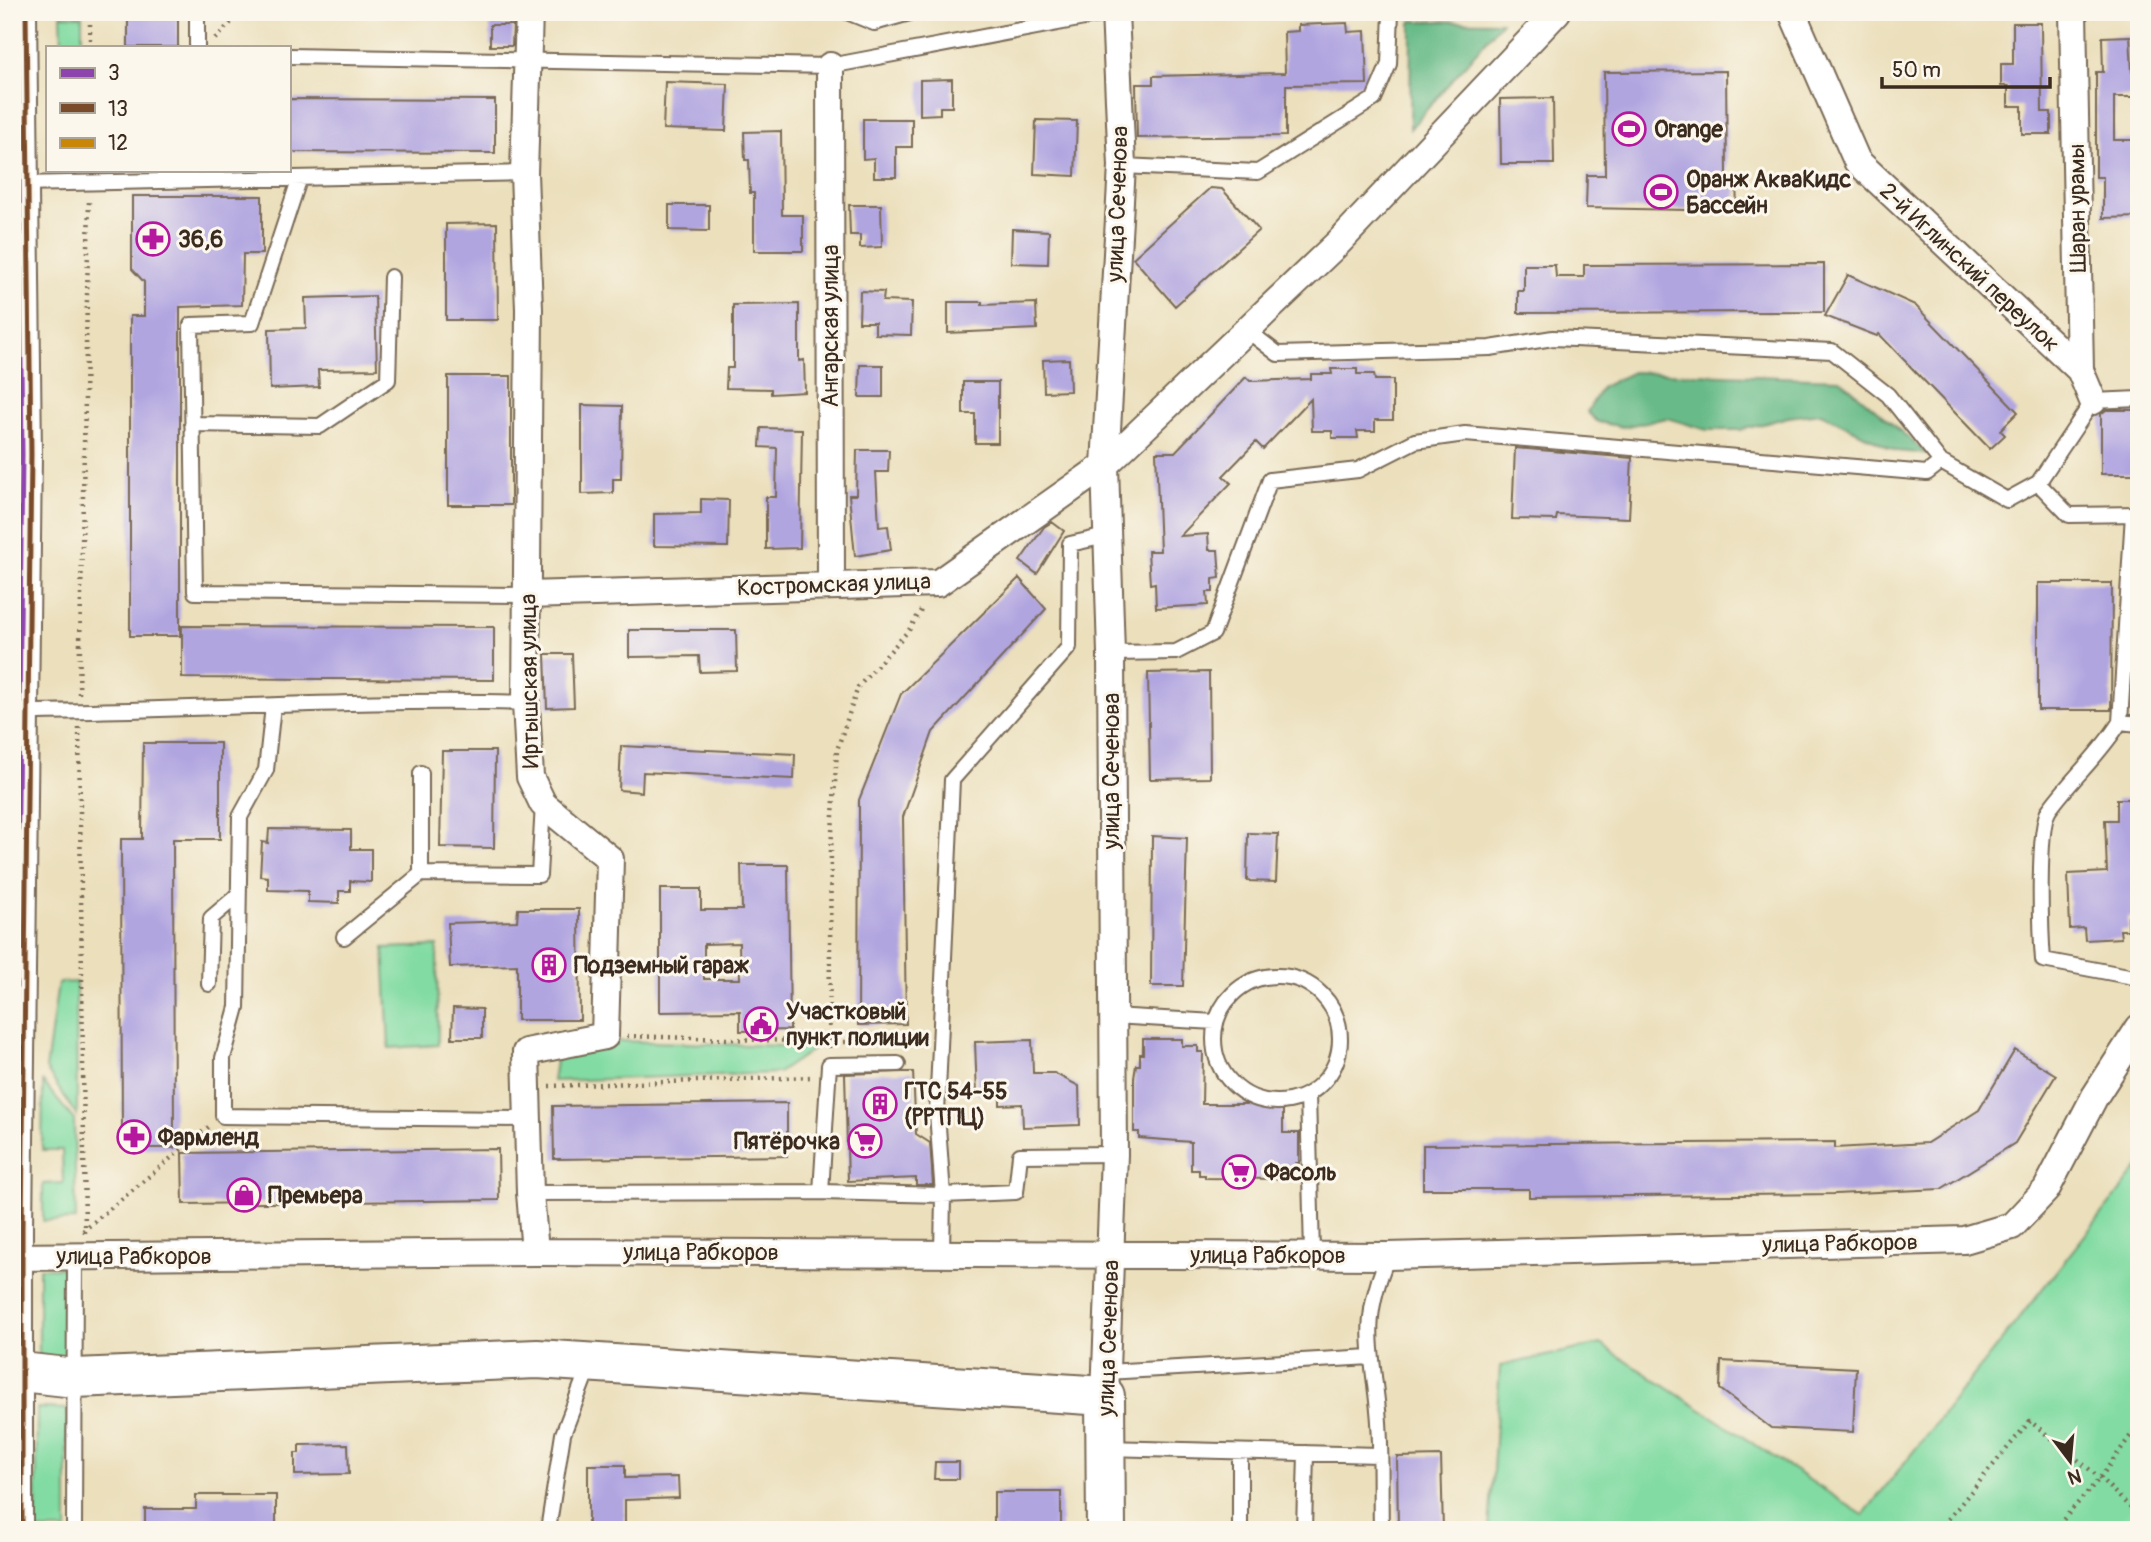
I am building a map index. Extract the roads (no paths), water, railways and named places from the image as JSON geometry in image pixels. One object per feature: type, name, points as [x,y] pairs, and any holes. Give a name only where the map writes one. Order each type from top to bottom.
[{"type":"main road","points":[[13,1530],[16,691],[22,454],[17,12]]},
{"type":"main road","points":[[13,1371],[75,1378],[537,1359],[1105,1384]]},
{"type":"main road","name":"улица Сеченова","points":[[1105,1384],[1106,1530]]},
{"type":"street","name":"Иртышская улица","points":[[529,12],[530,58],[524,173],[529,309],[526,704],[530,777],[542,804]]},
{"type":"street","name":"улица Сеченова","points":[[1105,1384],[1114,1154],[1111,653],[1105,465],[1122,166],[1115,12]]},
{"type":"street","name":"Костромская улица","points":[[527,595],[938,583],[1105,465],[1339,242],[1557,12]]},
{"type":"street","name":"2-й Иглинский переулок","points":[[1792,12],[1857,162],[2080,370]]},
{"type":"street","name":"Шаран урамы","points":[[2073,12],[2080,370],[2093,401]]},
{"type":"street","name":"Ангарская улица","points":[[830,66],[831,586]]},
{"type":"street","points":[[535,1252],[530,1193],[527,1052],[605,1036],[610,859],[542,804]]},
{"type":"street","name":"улица Рабкоров","points":[[13,1257],[535,1252],[1388,1256],[1964,1240],[2012,1226],[2046,1190],[2095,1096],[2139,1028]]},
{"type":"lane","points":[[197,12],[197,46]]},
{"type":"lane","points":[[847,12],[874,23],[913,12]]},
{"type":"lane","points":[[290,56],[530,58],[830,66],[1115,12]]},
{"type":"lane","points":[[1122,166],[1258,172],[1374,99],[1389,64],[1391,12]]},
{"type":"lane","points":[[19,184],[524,173]]},
{"type":"lane","points":[[299,180],[252,323],[191,325],[195,592],[527,595]]},
{"type":"lane","points":[[192,424],[320,426],[388,380],[391,277]]},
{"type":"lane","points":[[1248,331],[1278,354],[1490,348],[1553,338],[1832,351],[1888,395],[1941,462],[2007,500],[2038,483],[2093,401],[2139,399]]},
{"type":"lane","points":[[1111,653],[1176,652],[1213,632],[1270,480],[1358,470],[1415,441],[1465,434],[1927,473],[1941,462]]},
{"type":"lane","points":[[2038,483],[2069,515],[2136,514],[2120,722],[2103,750],[2047,813],[2039,903],[2043,960],[2139,978]]},
{"type":"lane","points":[[942,1253],[943,1195],[937,1113],[952,780],[1069,647],[1070,544],[1106,536]]},
{"type":"lane","points":[[16,691],[273,706],[416,700],[526,704]]},
{"type":"lane","points":[[273,706],[267,770],[240,817],[237,1007],[223,1058],[223,1116],[528,1119]]},
{"type":"lane","points":[[2120,722],[2139,724]]},
{"type":"lane","points":[[421,773],[421,874]]},
{"type":"lane","points":[[344,937],[421,874],[539,875],[542,804]]},
{"type":"lane","points":[[209,984],[211,918],[239,895]]},
{"type":"lane","points":[[1279,975],[1300,980],[1319,992],[1336,1017],[1340,1039],[1331,1070],[1308,1094],[1287,1101],[1276,1101],[1245,1094],[1228,1079],[1219,1065],[1213,1044],[1216,1022],[1234,991],[1257,979],[1279,975]]},
{"type":"lane","points":[[1113,1016],[1216,1022]]},
{"type":"lane","points":[[821,1192],[829,1071],[898,1064]]},
{"type":"lane","points":[[1308,1094],[1312,1254]]},
{"type":"lane","points":[[530,1193],[821,1192],[943,1195],[1016,1192],[1020,1155],[1114,1154]]},
{"type":"lane","name":"улица Рабкоров","points":[[1381,1530],[1379,1455],[1368,1325],[1374,1291],[1388,1256]]},
{"type":"lane","points":[[74,1530],[75,1257]]},
{"type":"lane","points":[[1105,1384],[1371,1357]]},
{"type":"lane","points":[[548,1530],[563,1434],[590,1363]]},
{"type":"lane","points":[[1105,1448],[1379,1455]]},
{"type":"lane","points":[[1240,1452],[1240,1530]]},
{"type":"lane","points":[[1304,1530],[1306,1453]]},
{"type":"place","name":"Orange","points":[[1629,129]]},
{"type":"place","name":"Оранж АкваКидс Бассейн","points":[[1661,192]]},
{"type":"place","name":"36,6","points":[[153,239]]},
{"type":"place","name":"Подземный гараж","points":[[549,965]]},
{"type":"place","name":"Участковый пункт полиции","points":[[761,1024]]},
{"type":"place","name":"ГТС 54-55 (РРТПЦ)","points":[[880,1104]]},
{"type":"place","name":"Фармленд","points":[[134,1137]]},
{"type":"place","name":"Пятёрочка","points":[[865,1141]]},
{"type":"place","name":"Фасоль","points":[[1239,1172]]},
{"type":"place","name":"Премьера","points":[[244,1195]]}]
